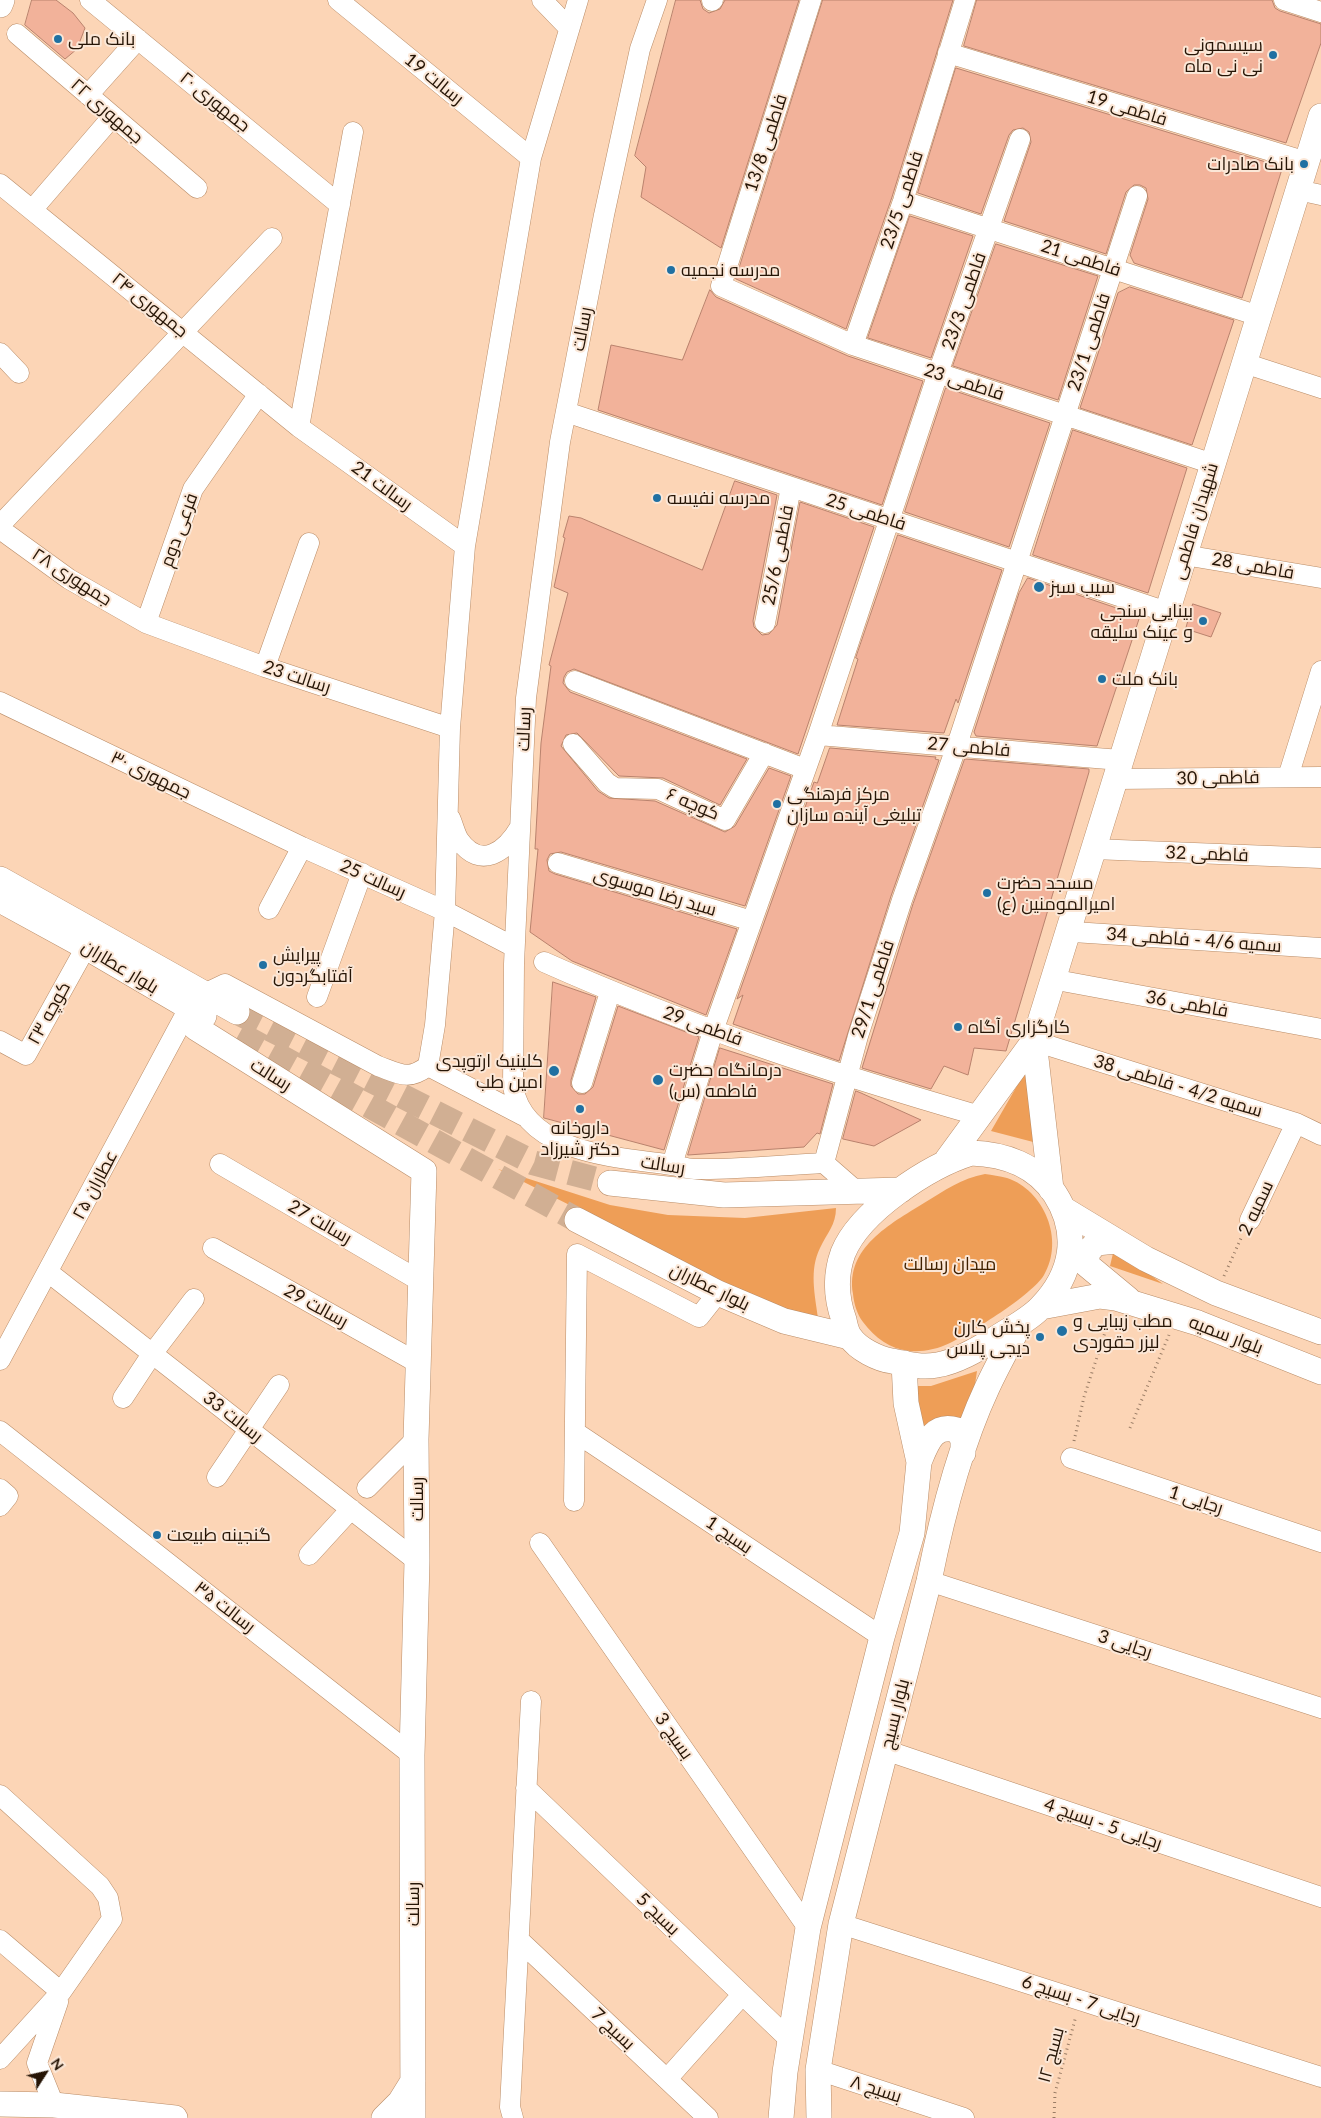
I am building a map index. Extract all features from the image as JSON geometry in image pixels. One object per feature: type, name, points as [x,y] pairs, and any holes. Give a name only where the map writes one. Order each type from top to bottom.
[{"type":"main road","points":[[0,5],[2,0]]},
{"type":"main road","name":"شهیدان فاطمی","points":[[1034,1041],[1259,316],[1310,193],[1307,162],[1321,116]]},
{"type":"main road","name":"بلوار عطاران","points":[[0,879],[197,1001]]},
{"type":"main road","name":"بلوار عطاران","points":[[0,900],[86,947],[238,1023]]},
{"type":"main road","name":"رسالت","points":[[197,1001],[196,1028],[424,1171],[416,1439],[417,1561],[412,1755],[413,2118]]},
{"type":"main road","points":[[947,1160],[1034,1041]]},
{"type":"main road","points":[[1034,1041],[1051,1189]]},
{"type":"main road","points":[[971,1153],[992,1154],[1013,1160],[1030,1170],[1051,1189],[1068,1216],[1072,1246],[1058,1285],[1041,1307],[1020,1324],[980,1348],[937,1365],[904,1363],[881,1359],[850,1337],[838,1304],[838,1277],[844,1252],[875,1210],[902,1190],[947,1160],[971,1153]]},
{"type":"main road","points":[[610,1182],[724,1195],[902,1190]]},
{"type":"main road","name":"بلوار سمیه","points":[[1064,1210],[1146,1259],[1216,1293],[1321,1332]]},
{"type":"main road","name":"بلوار عطاران","points":[[577,1220],[718,1293],[784,1321],[850,1337]]},
{"type":"main road","points":[[1116,1240],[1096,1244],[1086,1253],[1086,1266],[1125,1300]]},
{"type":"main road","name":"بلوار سمیه","points":[[1041,1307],[1100,1296],[1125,1300],[1177,1316],[1321,1372]]},
{"type":"main road","name":"بلوار بسیج","points":[[819,2118],[818,2070],[841,1924],[929,1581],[940,1528],[963,1453],[987,1388],[1020,1324]]},
{"type":"main road","name":"بلوار بسیج","points":[[781,2118],[790,2040],[808,1928],[882,1637],[912,1533],[919,1462],[906,1403],[904,1363]]},
{"type":"main road","points":[[919,1462],[927,1441],[934,1432],[947,1427],[957,1430],[963,1439],[963,1453]]},
{"type":"main road","points":[[384,2118],[400,2102],[413,2081]]},
{"type":"main road","points":[[0,2104],[54,2105],[176,2118]]},
{"type":"street","name":"جمهوری ۲۰","points":[[90,0],[340,205]]},
{"type":"street","name":"رسالت 19","points":[[338,0],[531,158]]},
{"type":"street","points":[[542,0],[569,28]]},
{"type":"street","points":[[197,1001],[225,984],[378,1066],[404,1076],[417,1074],[428,1066],[435,1025],[444,911],[450,728],[465,546],[531,158],[578,0]]},
{"type":"street","name":"رسالت","points":[[657,0],[640,49],[606,205],[566,412],[526,698],[514,947],[513,1087],[515,1101],[524,1116],[537,1128],[586,1152],[693,1170],[824,1163]]},
{"type":"street","name":"فاطمی 13/8","points":[[721,286],[811,0]]},
{"type":"street","name":"فاطمی 23/5","points":[[853,345],[903,201],[965,0]]},
{"type":"street","points":[[1284,0],[1321,12]]},
{"type":"street","name":"جمهوری ۲۲","points":[[17,34],[197,188]]},
{"type":"street","points":[[88,95],[138,40]]},
{"type":"street","name":"فاطمی 19","points":[[948,54],[1307,162]]},
{"type":"street","points":[[32,210],[113,116]]},
{"type":"street","points":[[299,427],[353,132]]},
{"type":"street","name":"فاطمی 23/3","points":[[672,1165],[713,1031],[818,735],[938,373],[1020,139]]},
{"type":"street","name":"جمهوری ۲۴","points":[[0,184],[299,427]]},
{"type":"street","name":"فاطمی 23/1","points":[[985,654],[1137,196]]},
{"type":"street","name":"فاطمی 21","points":[[903,201],[1259,316]]},
{"type":"street","points":[[0,525],[272,238]]},
{"type":"street","name":"فاطمی 23","points":[[721,286],[853,345],[1213,464]]},
{"type":"street","points":[[0,353],[19,373]]},
{"type":"street","points":[[1244,363],[1321,388]]},
{"type":"street","name":"فرعی دوم","points":[[146,623],[193,489],[260,394]]},
{"type":"street","name":"فاطمی 25","points":[[566,412],[1166,612]]},
{"type":"street","name":"رسالت 21","points":[[299,427],[465,546]]},
{"type":"street","name":"فاطمی 25/6","points":[[765,622],[791,487]]},
{"type":"street","name":"جمهوری ۲۸","points":[[0,529],[70,579],[146,623]]},
{"type":"street","points":[[265,667],[309,543]]},
{"type":"street","name":"فاطمی 28","points":[[1184,555],[1321,578]]},
{"type":"street","name":"رسالت 23","points":[[146,623],[265,667],[450,728]]},
{"type":"street","name":"فاطمی 29/1","points":[[824,1163],[845,1077],[902,900],[957,745],[985,654]]},
{"type":"street","points":[[1288,777],[1321,671]]},
{"type":"street","points":[[575,681],[806,769]]},
{"type":"street","name":"جمهوری ۳۰","points":[[0,702],[302,847]]},
{"type":"street","name":"فاطمی 27","points":[[818,735],[957,745],[1117,769]]},
{"type":"street","name":"کوچه ۶","points":[[573,744],[607,783],[616,788],[658,789],[725,820],[764,753]]},
{"type":"street","name":"فاطمی 30","points":[[1117,769],[1321,777]]},
{"type":"street","points":[[448,811],[458,840],[469,850],[482,856],[499,853],[511,842],[520,827]]},
{"type":"street","points":[[270,909],[302,847]]},
{"type":"street","name":"رسالت 25","points":[[302,847],[444,911],[514,947]]},
{"type":"street","name":"فاطمی 32","points":[[1093,849],[1321,858]]},
{"type":"street","name":"سید رضا موسوی","points":[[558,863],[752,921]]},
{"type":"street","points":[[317,997],[362,874]]},
{"type":"street","name":"سمیه 4/6 - فاطمی 34","points":[[1068,929],[1074,932],[1321,948]]},
{"type":"street","name":"کوچه ۲۳","points":[[0,1041],[26,1055],[86,947]]},
{"type":"street","name":"فاطمی 29","points":[[544,962],[610,992],[713,1031],[845,1077],[980,1116]]},
{"type":"street","name":"فاطمی 36","points":[[1053,978],[1321,1029]]},
{"type":"street","points":[[582,1084],[610,992]]},
{"type":"street","name":"عطاران ۲۵","points":[[0,1360],[197,1001]]},
{"type":"street","name":"سمیه 4/2 - فاطمی 38","points":[[1034,1041],[1296,1123],[1321,1135]]},
{"type":"street","points":[[428,1066],[524,1116]]},
{"type":"street","name":"سمیه 2","points":[[1250,1220],[1296,1123]]},
{"type":"street","points":[[824,1163],[854,1190]]},
{"type":"street","name":"رسالت 27","points":[[220,1164],[420,1281]]},
{"type":"street","name":"رسالت 29","points":[[213,1248],[418,1364]]},
{"type":"street","points":[[574,1501],[576,1254],[699,1317],[718,1293]]},
{"type":"street","name":"رسالت 33","points":[[48,1272],[417,1561]]},
{"type":"street","points":[[123,1398],[152,1354],[194,1299]]},
{"type":"street","points":[[217,1477],[279,1385]]},
{"type":"street","name":"رسالت ۳۵","points":[[0,1431],[412,1755]]},
{"type":"street","name":"بسیج 1","points":[[575,1432],[882,1637]]},
{"type":"street","points":[[367,1488],[416,1439]]},
{"type":"street","name":"رجایی 1","points":[[1071,1458],[1321,1542]]},
{"type":"street","points":[[310,1555],[351,1509]]},
{"type":"street","name":"بسیج 3","points":[[540,1543],[808,1928]]},
{"type":"street","name":"رجایی 3","points":[[929,1581],[1321,1708]]},
{"type":"street","points":[[513,2118],[510,2107],[531,1701]]},
{"type":"street","name":"رجایی 5 - بسیج 4","points":[[885,1750],[1321,1897]]},
{"type":"street","name":"بسیج 5","points":[[526,1788],[790,2040]]},
{"type":"street","points":[[0,1795],[81,1866],[100,1886],[108,1898],[112,1919],[61,1992],[0,2059]]},
{"type":"street","name":"رجایی 7 - بسیج 6","points":[[841,1924],[1321,2077]]},
{"type":"street","points":[[0,1940],[61,1992]]},
{"type":"street","name":"بسیج 7","points":[[519,1940],[708,2118]]},
{"type":"street","points":[[54,2105],[37,2063],[61,1992]]},
{"type":"street","points":[[667,2079],[742,1995]]},
{"type":"street","name":"بسیج ۸","points":[[818,2070],[964,2118]]},
{"type":"path","name":"سمیه 2","points":[[1216,1293],[1250,1220]]},
{"type":"path","points":[[1071,1458],[1084,1397],[1125,1300]]},
{"type":"path","points":[[1130,1428],[1177,1316]]},
{"type":"path","name":"بسیج ۱۲","points":[[1054,2118],[1055,2093],[1080,2000]]},
{"type":"green space","points":[[1029,1065],[1037,1143],[991,1131]]},
{"type":"green space","points":[[498,1169],[610,1205],[668,1215],[745,1218],[836,1208],[833,1224],[820,1248],[815,1265],[814,1292],[818,1318],[790,1316]]},
{"type":"green space","name":"میدان رسالت","points":[[985,1174],[1007,1178],[1020,1184],[1041,1205],[1051,1232],[1052,1247],[1050,1261],[1044,1275],[1027,1293],[1001,1312],[972,1331],[945,1345],[925,1350],[910,1351],[896,1348],[884,1342],[863,1322],[857,1312],[854,1301],[852,1278],[856,1263],[863,1251],[884,1229],[911,1211],[953,1186]]},
{"type":"green space","points":[[1114,1249],[1163,1284],[1110,1266]]},
{"type":"green space","points":[[977,1371],[973,1398],[964,1424],[924,1431],[911,1386],[931,1386]]},
{"type":"building","name":"بانک ملی","points":[[32,0],[56,0],[73,13],[85,28],[77,49],[65,59],[25,25]]},
{"type":"building","points":[[676,0],[700,0],[703,9],[709,13],[720,9],[725,0],[799,0],[721,248],[641,197],[646,167],[635,156]]},
{"type":"building","points":[[823,0],[953,0],[892,197],[846,329],[736,279]]},
{"type":"building","points":[[977,0],[1272,0],[1275,8],[1280,11],[1321,24],[1321,43],[1286,143],[964,46]]},
{"type":"building","points":[[956,68],[1279,166],[1282,169],[1242,298],[1134,263],[1130,255],[1148,199],[1146,188],[1140,185],[1134,185],[1126,192],[1106,254],[1004,221],[1031,142],[1029,132],[1023,128],[1013,130],[1009,135],[981,214],[918,193]]},
{"type":"building","points":[[910,216],[973,236],[931,358],[868,338]]},
{"type":"building","points":[[996,244],[1098,276],[1058,400],[953,366]]},
{"type":"building","points":[[1130,287],[1234,320],[1192,445],[1080,408],[1118,293]]},
{"type":"building","points":[[710,290],[716,297],[848,356],[923,381],[882,505],[598,410],[611,345],[682,360]]},
{"type":"building","points":[[946,388],[1050,423],[1009,547],[905,512]]},
{"type":"building","points":[[1073,430],[1187,468],[1148,593],[1033,555]]},
{"type":"building","points":[[735,481],[777,495],[753,621],[754,627],[762,635],[769,634],[777,625],[800,502],[874,527],[798,754],[574,669],[567,672],[564,677],[563,683],[570,692],[747,759],[720,805],[663,778],[619,776],[577,733],[566,735],[561,746],[598,791],[609,798],[655,801],[725,832],[735,826],[769,768],[791,776],[745,906],[561,852],[550,854],[547,860],[549,871],[555,874],[737,929],[706,1015],[572,961],[530,932],[538,849],[535,849],[541,743],[551,666],[549,665],[568,593],[554,587],[565,538],[563,537],[569,516],[581,518],[702,570]]},
{"type":"building","points":[[898,535],[1002,570],[958,703],[956,699],[944,733],[837,725],[858,659],[856,658]]},
{"type":"building","points":[[1028,578],[1140,616],[1097,746],[976,736],[974,732],[1019,593]]},
{"type":"building","name":"بینایی سنجی و عینک سلیقه","points":[[1193,604],[1221,613],[1211,637],[1186,629]]},
{"type":"building","points":[[830,748],[936,757],[935,759],[939,760],[891,896],[839,1061],[733,1024],[743,995],[737,999],[814,782],[817,783]]},
{"type":"building","points":[[965,759],[1089,769],[1089,772],[1006,1051],[974,1048],[968,1075],[944,1066],[931,1089],[862,1068],[913,904]]},
{"type":"building","points":[[553,982],[596,997],[571,1080],[571,1086],[578,1094],[585,1094],[593,1087],[618,1006],[699,1037],[664,1150],[544,1118]]},
{"type":"building","points":[[720,1048],[833,1084],[820,1134],[817,1133],[804,1147],[688,1155]]},
{"type":"building","points":[[856,1091],[921,1120],[874,1146],[843,1139]]},
{"type":"tunnel","points":[[237,1012],[534,1163],[610,1183]]},
{"type":"tunnel","points":[[239,1034],[577,1220]]},
{"type":"place","name":"بانک ملی","points":[[58,39]]},
{"type":"place","name":"سیسمونی نی نی ماه","points":[[1273,55]]},
{"type":"place","name":"بانک صادرات","points":[[1304,164]]},
{"type":"place","name":"مدرسه نجمیه","points":[[671,270]]},
{"type":"place","name":"مدرسه نفیسه","points":[[657,498]]},
{"type":"place","name":"سیب سبز","points":[[1039,587]]},
{"type":"place","name":"بینایی سنجی و عینک سلیقه","points":[[1203,621]]},
{"type":"place","name":"بانک ملت","points":[[1102,679]]},
{"type":"place","name":"مرکز فرهنگی تبلیغی آینده سازان","points":[[777,804]]},
{"type":"place","name":"مسجد حضرت امیرالمومنین (ع)","points":[[987,893]]},
{"type":"place","name":"پیرایش آفتابگردون","points":[[263,965]]},
{"type":"place","name":"کارگزاری آگاه","points":[[958,1027]]},
{"type":"place","name":"کلینیک ارتوپدی امین طب","points":[[554,1071]]},
{"type":"place","name":"درمانگاه حضرت فاطمه (س)","points":[[658,1080]]},
{"type":"place","name":"داروخانه دکتر شیرزاد","points":[[580,1109]]},
{"type":"place","name":"مطب زیبایی و لیزر حقوردی","points":[[1062,1331]]},
{"type":"place","name":"پخش کارن دیجی پلاس","points":[[1040,1337]]},
{"type":"place","name":"گنجینه طبیعت","points":[[157,1535]]}]
